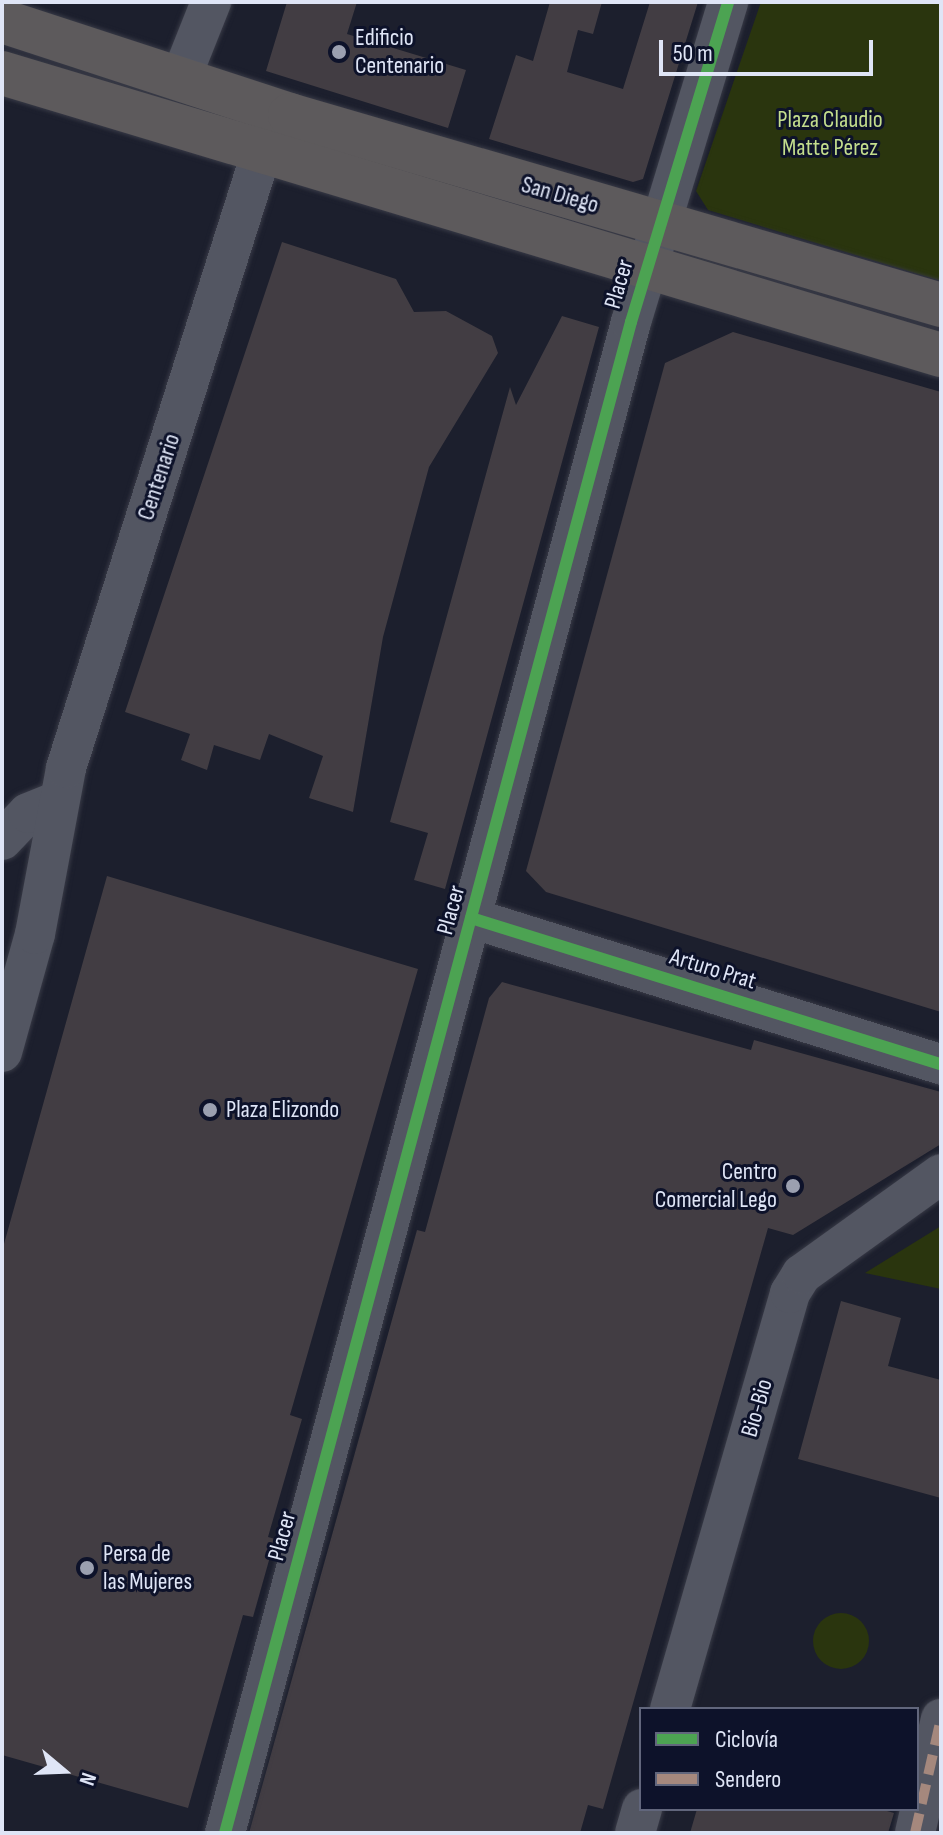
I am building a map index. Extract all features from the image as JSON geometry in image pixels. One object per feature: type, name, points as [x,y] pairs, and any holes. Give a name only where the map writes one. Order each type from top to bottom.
[{"type":"main road","name":"San Diego","points":[[2,21],[180,80],[941,305]]},
{"type":"main road","name":"San Diego","points":[[2,73],[261,154],[941,355]]},
{"type":"street","points":[[180,80],[211,2]]},
{"type":"street","name":"Placer","points":[[225,1833],[659,223],[728,2]]},
{"type":"street","name":"Centenario","points":[[2,1052],[53,854],[58,801],[261,154]]},
{"type":"street","points":[[2,840],[28,813],[58,801]]},
{"type":"street","name":"Arturo Prat","points":[[471,918],[941,1064]]},
{"type":"street","name":"Bio-Bio","points":[[671,1707],[790,1293],[802,1274],[941,1174]]},
{"type":"street","points":[[915,1833],[941,1719]]},
{"type":"street","points":[[635,1833],[641,1811]]},
{"type":"green space","name":"Plaza Claudio Matte Pérez","points":[[761,2],[941,2],[941,281],[708,210],[696,191]]},
{"type":"green space","points":[[941,1226],[941,1289],[865,1273]]},
{"type":"green space","points":[[841,1613],[861,1621],[869,1641],[861,1661],[841,1669],[821,1661],[813,1641],[821,1621]]},
{"type":"building","name":"Edificio Centenario","points":[[287,2],[357,2],[347,34],[466,70],[448,128],[266,71]]},
{"type":"building","points":[[550,2],[602,2],[593,34],[578,30],[567,72],[623,89],[650,2],[698,2],[643,179],[633,182],[489,139],[516,55],[533,61]]},
{"type":"building","points":[[282,242],[396,279],[414,312],[446,311],[492,336],[498,353],[429,467],[383,637],[353,812],[309,798],[323,756],[269,734],[260,760],[214,745],[207,770],[181,760],[190,734],[125,712]]},
{"type":"building","points":[[562,316],[599,327],[445,889],[414,880],[428,833],[390,822],[510,387],[516,405]]},
{"type":"building","points":[[733,332],[941,392],[941,1012],[546,892],[526,871],[665,363]]},
{"type":"building","points":[[107,876],[418,969],[290,1415],[302,1419],[268,1537],[275,1539],[253,1617],[243,1615],[188,1808],[2,1755],[2,1251]]},
{"type":"building","points":[[502,982],[751,1050],[754,1040],[941,1092],[941,1144],[793,1235],[768,1228],[603,1809],[588,1805],[580,1833],[249,1833],[417,1230],[425,1232],[489,998]]},
{"type":"building","points":[[841,1301],[901,1318],[888,1366],[941,1380],[941,1498],[798,1459]]},
{"type":"building","points":[[696,1811],[894,1813],[888,1833],[690,1833]]},
{"type":"marked path","points":[[915,1833],[941,1719]]},
{"type":"cycle path","points":[[225,1833],[631,322],[728,2]]},
{"type":"cycle path","points":[[471,918],[941,1064]]},
{"type":"place","name":"Edificio Centenario","points":[[339,52]]},
{"type":"place","name":"Plaza Elizondo","points":[[210,1110]]},
{"type":"place","name":"Centro Comercial Lego","points":[[793,1186]]},
{"type":"place","name":"Persa de las Mujeres","points":[[87,1568]]}]
